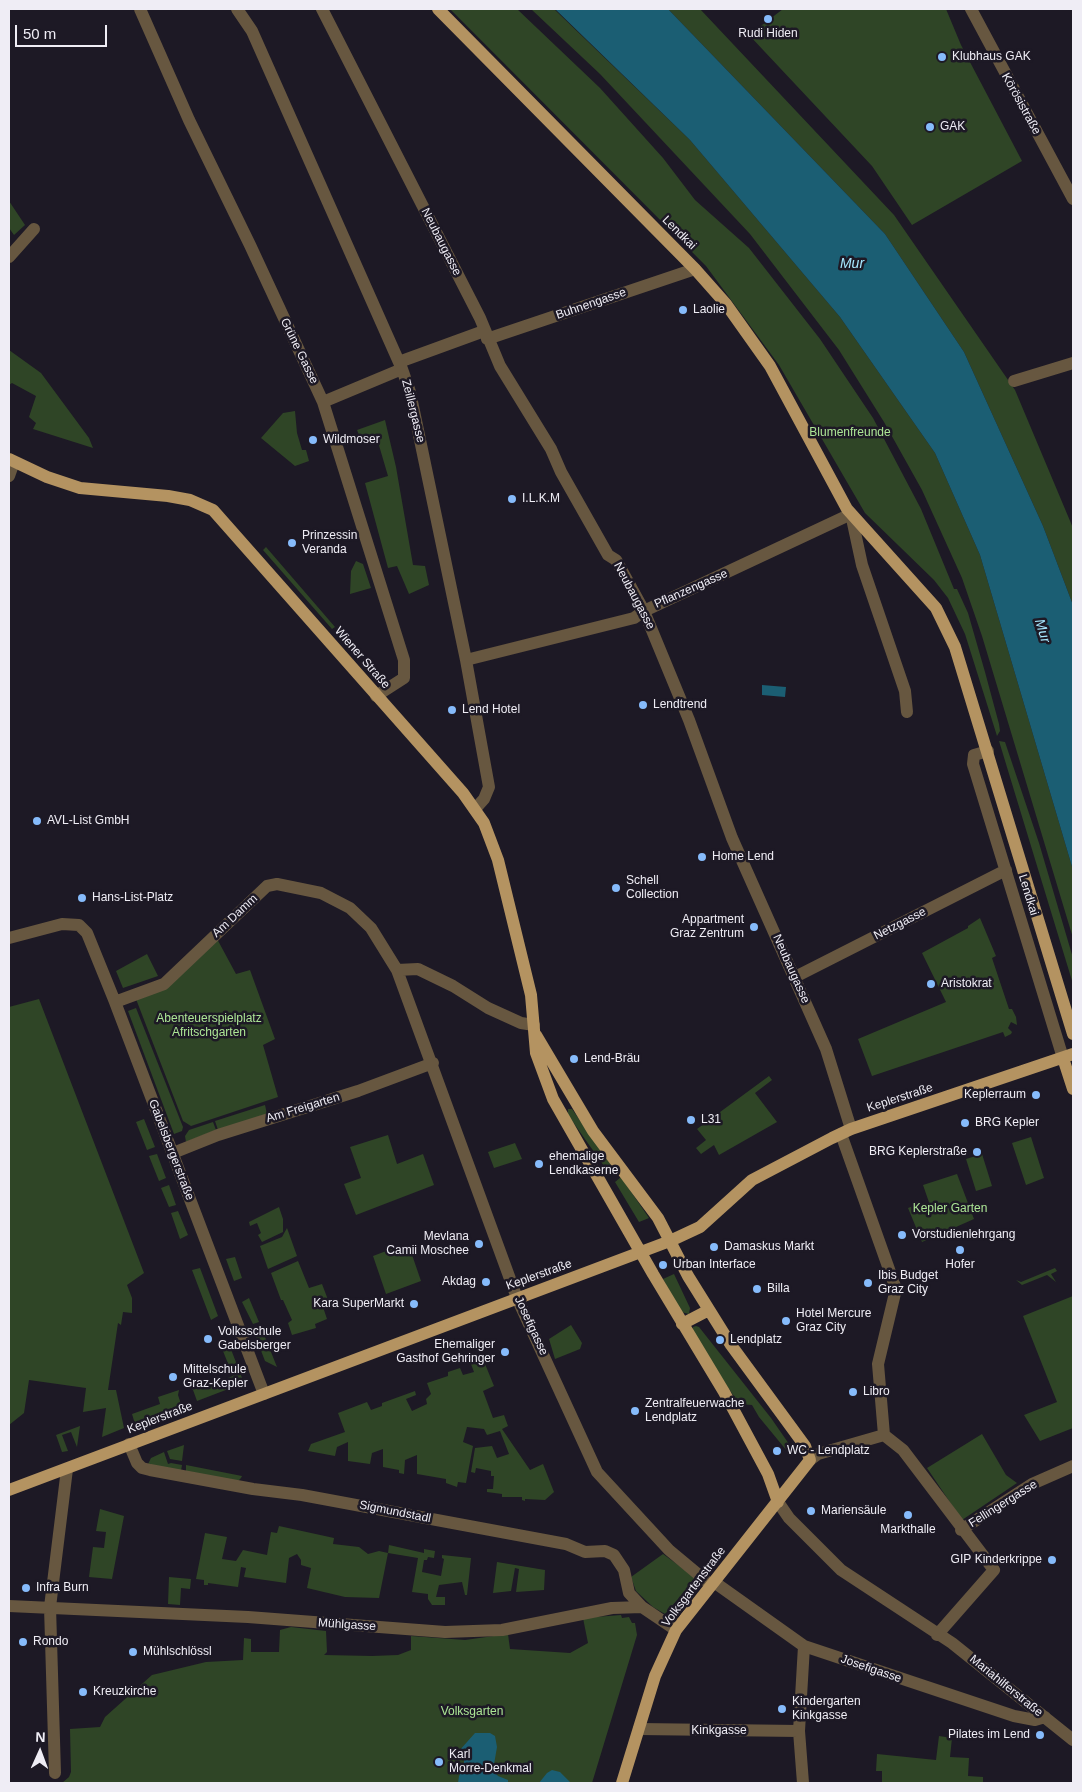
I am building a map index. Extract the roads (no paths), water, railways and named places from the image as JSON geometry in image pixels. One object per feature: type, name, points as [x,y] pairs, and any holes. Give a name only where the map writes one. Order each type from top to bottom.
[{"type":"main road","name":"Lendkai","points":[[438,9],[695,269],[726,304],[770,366],[851,514],[936,608],[955,647],[1073,1034]]},
{"type":"main road","name":"Wiener Straße","points":[[11,460],[47,477],[80,488],[168,496],[190,500],[213,510],[474,809],[488,830],[498,860],[532,995],[534,1029]]},
{"type":"main road","points":[[534,1029],[593,1131],[658,1218],[709,1310],[740,1358],[805,1446],[810,1460],[778,1502]]},
{"type":"main road","points":[[534,1029],[536,1053],[558,1107],[682,1324],[728,1399],[768,1474],[778,1502]]},
{"type":"main road","points":[[1068,1056],[1073,1089]]},
{"type":"main road","name":"Keplerstraße","points":[[9,1490],[670,1241],[700,1227],[752,1180],[804,1151],[846,1132],[1068,1056]]},
{"type":"main road","points":[[558,1107],[573,1098]]},
{"type":"main road","points":[[682,1324],[709,1310]]},
{"type":"main road","name":"Volksgartenstraße","points":[[622,1783],[655,1676],[676,1630],[778,1502]]},
{"type":"street","name":"Grüne Gasse","points":[[140,9],[189,120],[250,244],[323,402],[404,660],[404,678],[376,696]]},
{"type":"street","name":"Zeillergasse","points":[[237,9],[252,31],[400,365],[410,392],[466,660],[489,787],[484,800],[474,809]]},
{"type":"street","name":"Neubaugasse","points":[[322,9],[480,318],[500,366],[551,449],[561,472],[603,547],[608,555],[616,560],[644,611],[689,720],[732,838],[826,1049],[846,1132],[896,1290],[878,1364],[884,1435]]},
{"type":"street","name":"Körösistraße","points":[[972,9],[1073,199]]},
{"type":"street","points":[[9,257],[34,228]]},
{"type":"street","name":"Buhnengasse","points":[[323,402],[400,365],[486,335],[695,269]]},
{"type":"street","points":[[1014,381],[1073,363]]},
{"type":"street","points":[[9,476],[11,460]]},
{"type":"street","name":"Pflanzengasse","points":[[466,660],[634,618],[644,611],[851,514]]},
{"type":"street","name":"Lendkai","points":[[851,514],[862,564],[906,691],[907,712]]},
{"type":"street","name":"Lendkai","points":[[988,751],[974,755],[972,759],[1006,870],[1068,1056]]},
{"type":"street","name":"Netzgasse","points":[[795,978],[1006,870]]},
{"type":"street","name":"Am Damm","points":[[115,1002],[164,984],[267,886],[277,884],[321,893],[350,908],[371,928],[397,970]]},
{"type":"street","name":"Gabelsbergerstraße","points":[[9,938],[62,924],[79,925],[87,933],[264,1394]]},
{"type":"street","points":[[397,970],[418,969],[453,986],[488,1008],[534,1029]]},
{"type":"street","name":"Josefigasse","points":[[397,970],[433,1063],[517,1298],[597,1472],[669,1550],[712,1583],[804,1646],[1004,1713],[1035,1720],[1045,1717]]},
{"type":"street","name":"Am Freigarten","points":[[173,1153],[218,1135],[358,1091],[433,1063]]},
{"type":"street","points":[[778,1502],[789,1518],[841,1570],[937,1635],[994,1570],[961,1530],[903,1450],[884,1435],[818,1454],[810,1460]]},
{"type":"street","name":"Sigmundstadl","points":[[130,1444],[137,1463],[142,1468],[253,1489],[302,1495],[566,1544],[585,1552],[605,1551],[614,1555],[624,1570],[629,1593],[642,1606]]},
{"type":"street","name":"Fellingergasse","points":[[961,1530],[1032,1484],[1073,1466]]},
{"type":"street","points":[[55,1773],[50,1608],[67,1469]]},
{"type":"street","name":"Mühlgasse","points":[[9,1606],[248,1617],[445,1632],[502,1630],[612,1608],[642,1606]]},
{"type":"street","points":[[642,1606],[676,1630]]},
{"type":"street","name":"Mariahilferstraße","points":[[937,1635],[960,1649],[1045,1717],[1071,1734]]},
{"type":"street","points":[[803,1783],[799,1731],[804,1646]]},
{"type":"street","name":"Kinkgasse","points":[[639,1729],[799,1731]]},
{"type":"water","name":"Mur","points":[[555,9],[668,9],[885,234],[964,352],[1043,526],[1073,605],[1073,870],[980,555],[935,453],[840,317],[690,140]]},
{"type":"water","points":[[762,685],[786,687],[785,697],[762,695]]},
{"type":"water","points":[[475,1733],[490,1733],[495,1736],[497,1747],[493,1770],[498,1776],[508,1780],[508,1783],[458,1783],[459,1776],[464,1767],[464,1758],[459,1751]]},
{"type":"water","points":[[552,1770],[560,1772],[571,1783],[539,1783]]},
{"type":"place","name":"Rudi Hiden","points":[[768,19]]},
{"type":"place","name":"Klubhaus GAK","points":[[942,57]]},
{"type":"place","name":"GAK","points":[[930,127]]},
{"type":"place","name":"Laolie","points":[[683,310]]},
{"type":"place","name":"Wildmoser","points":[[313,440]]},
{"type":"place","name":"I.L.K.M","points":[[512,499]]},
{"type":"place","name":"Prinzessin Veranda","points":[[292,543]]},
{"type":"place","name":"Lendtrend","points":[[643,705]]},
{"type":"place","name":"Lend Hotel","points":[[452,710]]},
{"type":"place","name":"AVL-List GmbH","points":[[37,821]]},
{"type":"place","name":"Home Lend","points":[[702,857]]},
{"type":"place","name":"Schell Collection","points":[[616,888]]},
{"type":"place","name":"Hans-List-Platz","points":[[82,898]]},
{"type":"place","name":"Appartment Graz Zentrum","points":[[754,927]]},
{"type":"place","name":"Aristokrat","points":[[931,984]]},
{"type":"place","name":"Lend-Bräu","points":[[574,1059]]},
{"type":"place","name":"Keplerraum","points":[[1036,1095]]},
{"type":"place","name":"L31","points":[[691,1120]]},
{"type":"place","name":"BRG Kepler","points":[[965,1123]]},
{"type":"place","name":"BRG Keplerstraße","points":[[977,1152]]},
{"type":"place","name":"ehemalige Lendkaserne","points":[[539,1164]]},
{"type":"place","name":"Vorstudienlehrgang","points":[[902,1235]]},
{"type":"place","name":"Mevlana Camii Moschee","points":[[479,1244]]},
{"type":"place","name":"Damaskus Markt","points":[[714,1247]]},
{"type":"place","name":"Hofer","points":[[960,1250]]},
{"type":"place","name":"Urban Interface","points":[[663,1265]]},
{"type":"place","name":"Akdag","points":[[486,1282]]},
{"type":"place","name":"Ibis Budget Graz City","points":[[868,1283]]},
{"type":"place","name":"Billa","points":[[757,1289]]},
{"type":"place","name":"Kara SuperMarkt","points":[[414,1304]]},
{"type":"place","name":"Hotel Mercure Graz City","points":[[786,1321]]},
{"type":"place","name":"Volksschule Gabelsberger","points":[[208,1339]]},
{"type":"place","name":"Lendplatz","points":[[720,1340]]},
{"type":"place","name":"Ehemaliger Gasthof Gehringer","points":[[505,1352]]},
{"type":"place","name":"Mittelschule Graz-Kepler","points":[[173,1377]]},
{"type":"place","name":"Libro","points":[[853,1392]]},
{"type":"place","name":"Zentralfeuerwache Lendplatz","points":[[635,1411]]},
{"type":"place","name":"WC - Lendplatz","points":[[777,1451]]},
{"type":"place","name":"Mariensäule","points":[[811,1511]]},
{"type":"place","name":"Markthalle","points":[[908,1515]]},
{"type":"place","name":"GIP Kinderkrippe","points":[[1052,1560]]},
{"type":"place","name":"Infra Burn","points":[[26,1588]]},
{"type":"place","name":"Rondo","points":[[23,1642]]},
{"type":"place","name":"Mühlschlössl","points":[[133,1652]]},
{"type":"place","name":"Kreuzkirche","points":[[83,1692]]},
{"type":"place","name":"Kindergarten Kinkgasse","points":[[782,1709]]},
{"type":"place","name":"Pilates im Lend","points":[[1040,1735]]},
{"type":"place","name":"Karl Morre-Denkmal","points":[[439,1762]]},
{"type":"park label","name":"Blumenfreunde","points":[[850,433]]},
{"type":"park label","name":"Abenteuerspielplatz Afritschgarten","points":[[209,1026]]},
{"type":"park label","name":"Kepler Garten","points":[[950,1209]]},
{"type":"park label","name":"Volksgarten","points":[[472,1712]]}]
